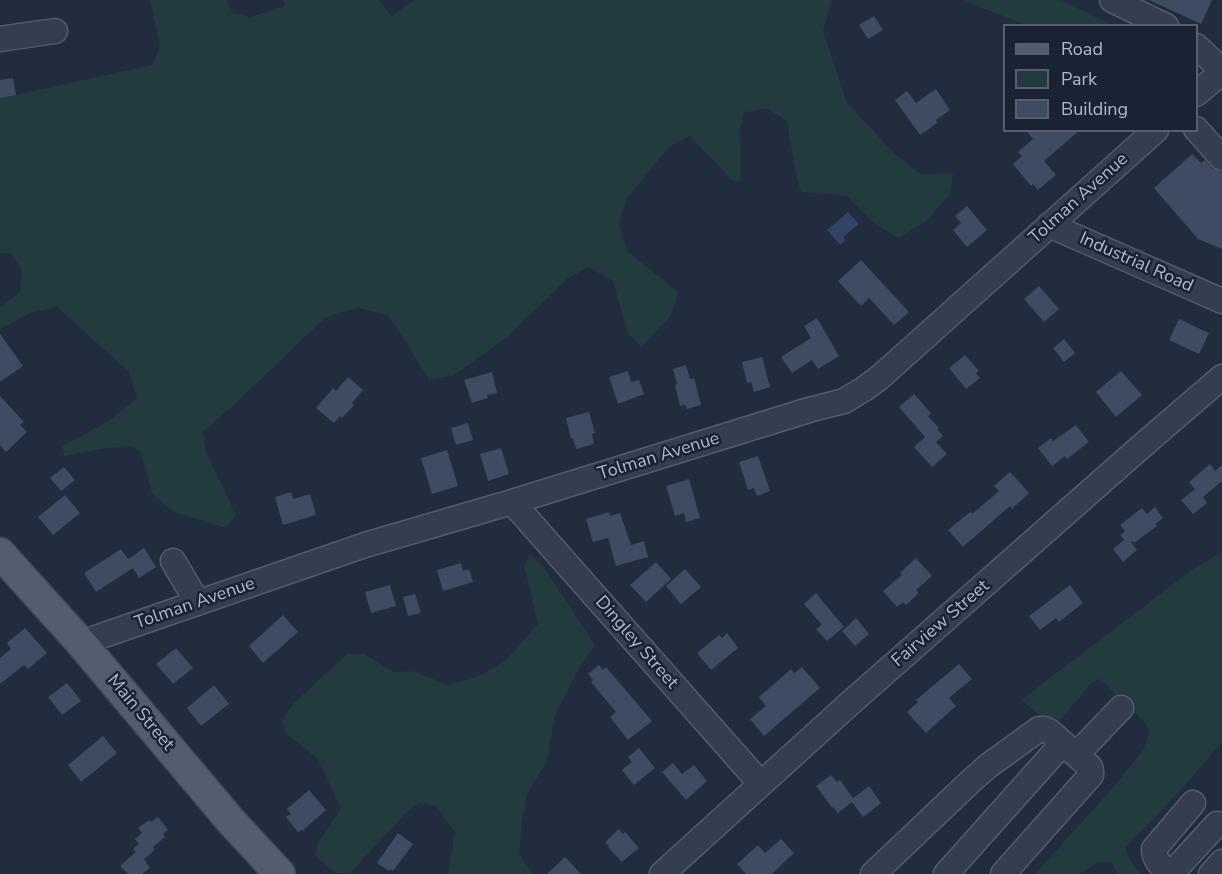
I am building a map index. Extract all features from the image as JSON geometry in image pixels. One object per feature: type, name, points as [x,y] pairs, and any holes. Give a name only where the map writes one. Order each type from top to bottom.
[{"type":"main road","name":"Main Street","points":[[0,553],[81,643],[231,820],[280,874]]},
{"type":"street","points":[[1112,0],[1162,24]]},
{"type":"street","points":[[1,32],[55,31]]},
{"type":"street","points":[[1198,47],[1222,71],[1198,93]]},
{"type":"street","points":[[1198,130],[1222,158]]},
{"type":"street","name":"Tolman Avenue","points":[[81,643],[365,545],[844,401],[879,378],[1154,132]]},
{"type":"street","name":"Industrial Road","points":[[1049,225],[1222,301]]},
{"type":"street","name":"Fairview Street","points":[[662,874],[848,705],[1222,377]]},
{"type":"street","name":"Dingley Street","points":[[512,502],[761,784]]},
{"type":"street","points":[[173,561],[198,603]]},
{"type":"street","points":[[946,874],[1070,749],[1121,708]]},
{"type":"street","points":[[873,874],[988,766],[1039,729],[1044,729],[1070,749],[1092,771],[1089,778],[1004,874]]},
{"type":"street","points":[[1193,803],[1155,849],[1154,856],[1170,874],[1217,824]]},
{"type":"street","points":[[1211,874],[1222,862]]},
{"type":"green space","points":[[150,0],[227,0],[232,13],[250,17],[285,6],[284,0],[380,0],[391,16],[414,0],[832,0],[823,31],[847,103],[895,154],[921,174],[953,173],[950,195],[925,222],[898,238],[874,223],[847,196],[801,192],[795,171],[787,121],[766,108],[744,113],[740,129],[741,181],[732,180],[690,136],[669,147],[627,198],[619,223],[627,251],[678,292],[670,317],[641,347],[628,334],[613,281],[588,267],[567,279],[506,338],[453,376],[429,380],[387,315],[358,308],[326,317],[203,432],[206,452],[236,515],[226,528],[174,512],[152,494],[141,452],[131,446],[64,456],[62,446],[109,421],[137,398],[129,372],[57,307],[30,313],[0,329],[0,307],[20,292],[22,270],[10,253],[0,254],[0,98],[153,65],[160,46]]},
{"type":"green space","points":[[962,0],[1061,0],[1110,24],[1023,24]]},
{"type":"green space","points":[[1222,552],[1222,742],[1181,790],[1125,848],[1140,874],[1118,874],[1111,862],[1098,862],[1081,874],[1035,874],[1116,784],[1143,750],[1150,733],[1145,723],[1100,679],[1090,684],[1061,719],[1041,716],[1021,700],[1193,569]]},
{"type":"green space","points":[[530,553],[544,568],[595,645],[580,667],[555,715],[547,761],[527,794],[519,854],[533,874],[448,874],[455,832],[436,806],[419,803],[409,810],[350,873],[335,873],[314,855],[319,841],[341,809],[318,759],[288,735],[281,721],[294,703],[347,654],[364,654],[394,672],[413,671],[448,685],[481,675],[506,660],[538,624],[524,566]]},
{"type":"water","points":[[848,212],[859,224],[843,237],[846,240],[840,245],[827,230]]},
{"type":"building","points":[[1149,0],[1212,0],[1201,24]]},
{"type":"building","points":[[874,16],[883,30],[868,39],[859,25]]},
{"type":"building","points":[[13,78],[16,95],[0,98],[0,80]]},
{"type":"building","points":[[936,89],[950,110],[920,135],[895,100],[907,91],[916,103]]},
{"type":"building","points":[[1028,132],[1078,132],[1044,161],[1056,175],[1038,190],[1033,184],[1031,186],[1013,164],[1022,156],[1018,152],[1033,139]]},
{"type":"building","points":[[1192,154],[1201,163],[1205,160],[1212,168],[1222,173],[1222,249],[1198,239],[1154,188]]},
{"type":"building","points":[[967,206],[987,230],[967,247],[953,230],[961,223],[955,216]]},
{"type":"building","points":[[861,260],[909,312],[894,325],[869,298],[861,306],[838,281]]},
{"type":"building","points":[[1039,286],[1059,309],[1044,322],[1024,299]]},
{"type":"building","points":[[817,318],[839,356],[818,369],[812,360],[792,373],[781,357],[811,338],[804,326]]},
{"type":"building","points":[[1179,319],[1209,333],[1199,354],[1169,340]]},
{"type":"building","points":[[0,334],[23,366],[0,382]]},
{"type":"building","points":[[1064,339],[1075,353],[1064,362],[1053,348]]},
{"type":"building","points":[[965,355],[979,371],[976,373],[980,378],[966,389],[949,368]]},
{"type":"building","points":[[762,357],[770,387],[754,392],[751,382],[747,383],[742,362]]},
{"type":"building","points":[[686,365],[690,379],[694,378],[701,405],[687,409],[685,405],[680,406],[673,369]]},
{"type":"building","points":[[628,371],[631,382],[639,380],[644,394],[618,404],[609,377]]},
{"type":"building","points":[[1121,371],[1142,395],[1116,417],[1096,392]]},
{"type":"building","points":[[492,372],[497,393],[487,395],[488,398],[472,403],[464,380]]},
{"type":"building","points":[[348,377],[363,390],[352,403],[354,405],[334,423],[316,408],[333,388],[336,391]]},
{"type":"building","points":[[914,394],[931,413],[928,416],[943,436],[936,442],[947,454],[932,467],[914,447],[925,437],[899,407]]},
{"type":"building","points":[[0,396],[24,422],[20,425],[27,432],[6,452],[0,445]]},
{"type":"building","points":[[589,412],[595,433],[592,434],[594,444],[576,449],[566,418]]},
{"type":"building","points":[[468,423],[473,440],[456,445],[451,428]]},
{"type":"building","points":[[1076,425],[1089,442],[1067,459],[1065,456],[1052,466],[1038,448],[1051,438],[1053,441]]},
{"type":"building","points":[[501,448],[509,474],[488,481],[480,454]]},
{"type":"building","points":[[447,450],[458,486],[432,494],[421,458]]},
{"type":"building","points":[[758,456],[770,491],[757,496],[754,488],[748,490],[739,462]]},
{"type":"building","points":[[1210,464],[1215,471],[1222,465],[1222,481],[1203,497],[1207,503],[1193,514],[1181,500],[1195,489],[1189,482]]},
{"type":"building","points":[[64,467],[75,480],[61,491],[50,478]]},
{"type":"building","points":[[1010,472],[1029,493],[1012,509],[1010,506],[963,547],[948,530],[970,512],[972,514],[999,491],[994,486]]},
{"type":"building","points":[[689,479],[700,518],[686,522],[684,513],[675,516],[666,486]]},
{"type":"building","points":[[291,492],[293,499],[310,494],[316,515],[283,525],[275,497]]},
{"type":"building","points":[[65,495],[80,513],[53,535],[38,517]]},
{"type":"building","points":[[1155,507],[1163,518],[1155,524],[1157,526],[1134,543],[1131,542],[1137,550],[1123,562],[1113,549],[1124,540],[1120,535],[1125,531],[1120,525],[1142,508],[1147,514]]},
{"type":"building","points":[[609,512],[610,516],[620,513],[631,545],[644,541],[648,557],[616,566],[608,538],[593,542],[586,519]]},
{"type":"building","points":[[144,548],[156,567],[139,578],[133,568],[96,592],[84,573],[121,549],[128,559]]},
{"type":"building","points":[[916,558],[932,576],[916,590],[919,593],[906,605],[903,602],[897,607],[883,591],[902,575],[900,573]]},
{"type":"building","points":[[656,562],[671,579],[646,602],[630,585]]},
{"type":"building","points":[[461,563],[463,571],[469,569],[473,582],[443,591],[437,570]]},
{"type":"building","points":[[685,569],[701,587],[681,604],[666,586]]},
{"type":"building","points":[[390,585],[396,606],[371,613],[365,592]]},
{"type":"building","points":[[1070,585],[1083,603],[1059,622],[1056,618],[1040,630],[1029,616]]},
{"type":"building","points":[[816,593],[844,627],[827,641],[816,629],[822,625],[804,604]]},
{"type":"building","points":[[415,594],[421,613],[408,616],[403,597]]},
{"type":"building","points":[[283,615],[298,632],[263,663],[249,646]]},
{"type":"building","points":[[856,618],[869,634],[855,646],[842,631]]},
{"type":"building","points":[[25,628],[47,653],[28,669],[24,665],[0,684],[0,658],[11,649],[7,643]]},
{"type":"building","points":[[727,633],[738,648],[711,670],[697,653],[719,635],[722,638]]},
{"type":"building","points":[[176,648],[193,668],[173,684],[156,664]]},
{"type":"building","points":[[959,664],[972,679],[949,698],[956,706],[926,733],[907,712],[918,702],[916,700]]},
{"type":"building","points":[[599,665],[603,670],[606,667],[652,721],[628,740],[610,717],[616,712],[591,682],[593,680],[588,674]]},
{"type":"building","points":[[802,667],[820,688],[764,736],[750,719],[766,706],[759,697],[791,669],[794,673]]},
{"type":"building","points":[[67,683],[81,701],[62,715],[48,697]]},
{"type":"building","points":[[214,685],[229,704],[201,726],[187,708]]},
{"type":"building","points":[[103,736],[117,753],[81,782],[68,765]]},
{"type":"building","points":[[639,748],[655,768],[634,785],[622,770],[632,762],[628,757]]},
{"type":"building","points":[[673,763],[682,774],[694,765],[707,781],[686,800],[662,772]]},
{"type":"building","points":[[831,775],[837,782],[840,780],[853,798],[869,786],[881,803],[863,817],[852,802],[838,813],[816,786]]},
{"type":"building","points":[[309,790],[326,810],[298,832],[286,817],[291,814],[287,809]]},
{"type":"building","points":[[158,817],[168,830],[163,834],[165,837],[153,847],[155,850],[144,859],[150,868],[142,874],[128,874],[120,866],[136,852],[133,849],[139,844],[135,839],[142,833],[138,828]]},
{"type":"building","points":[[619,829],[623,834],[625,832],[639,848],[622,862],[605,842]]},
{"type":"building","points":[[398,833],[413,844],[393,871],[391,869],[389,871],[377,863]]},
{"type":"building","points":[[781,839],[794,853],[772,874],[746,874],[737,864],[758,845],[765,853]]},
{"type":"building","points":[[565,857],[581,874],[547,874]]}]
